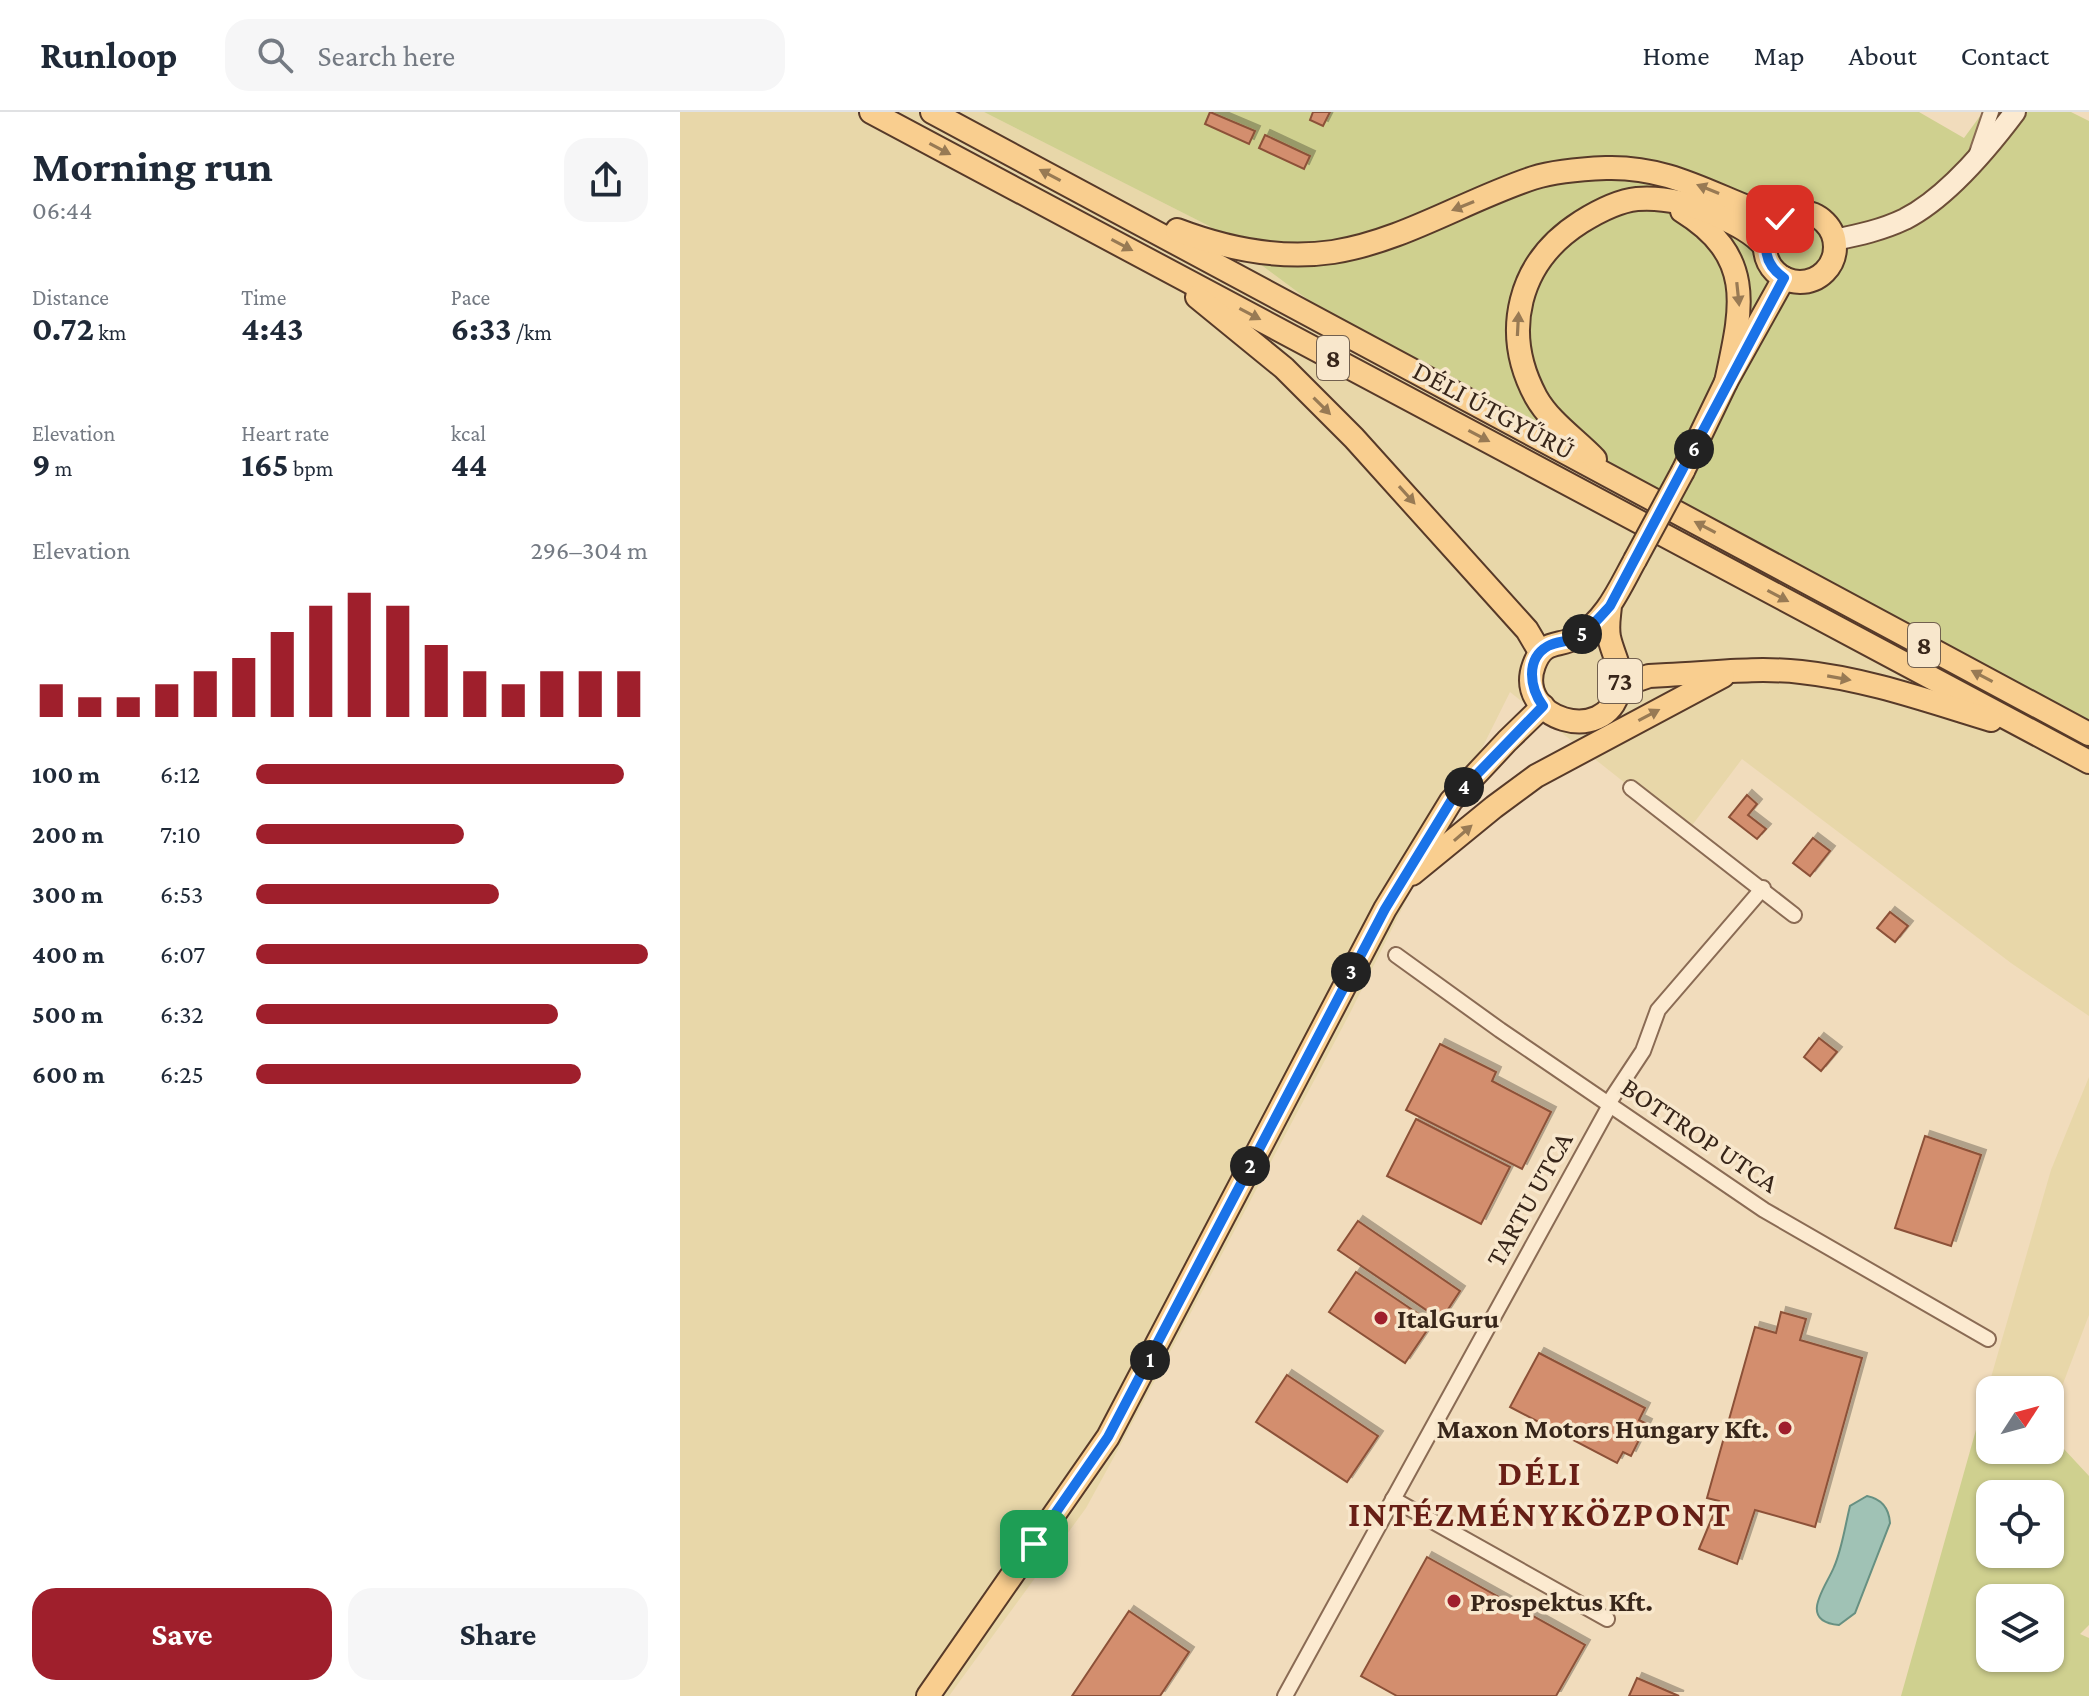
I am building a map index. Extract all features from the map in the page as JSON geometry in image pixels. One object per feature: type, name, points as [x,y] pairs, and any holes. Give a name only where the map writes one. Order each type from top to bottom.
[{"type":"main road","name":"DÉLI ÚTGYŰRŰ","points":[[871,112],[2089,762]]},
{"type":"main road","name":"DÉLI ÚTGYŰRŰ","points":[[932,112],[2089,734]]},
{"type":"main road","points":[[1119,212],[1218,246],[1283,254],[1332,252],[1371,243],[1535,177],[1614,168],[1673,176],[1780,219]]},
{"type":"main road","points":[[1634,489],[1563,430],[1537,398],[1519,352],[1517,333],[1520,306],[1528,279],[1556,242],[1572,227],[1609,207],[1635,199],[1655,199],[1703,209],[1756,237],[1765,247]]},
{"type":"main road","points":[[1655,199],[1680,210],[1709,231],[1723,247],[1732,265],[1739,288],[1740,318],[1726,382]]},
{"type":"main road","points":[[1798,212],[1817,217],[1825,223],[1834,240],[1833,259],[1822,275],[1803,282],[1784,278],[1770,265],[1765,247],[1767,236],[1780,219],[1798,212]]},
{"type":"main road","points":[[928,1696],[1108,1437],[1385,909],[1451,801],[1543,706],[1532,686],[1531,674],[1540,652],[1527,630],[1354,438],[1284,368],[1156,264]]},
{"type":"main road","name":"73","points":[[1540,652],[1549,645],[1576,639],[1610,606],[1683,471],[1726,382],[1784,278]]},
{"type":"main road","name":"73","points":[[1543,706],[1554,717],[1565,721],[1591,720],[1603,714],[1618,696],[1621,668],[1610,639],[1610,606]]},
{"type":"main road","points":[[1402,882],[1536,776],[1734,671]]},
{"type":"main road","points":[[1620,686],[1649,676],[1734,671],[1798,672],[1838,677],[1889,689],[2042,736]]},
{"type":"street","points":[[1976,158],[1991,112]]},
{"type":"street","points":[[1834,240],[1873,232],[1909,217],[1930,202],[1976,158],[2015,112]]},
{"type":"street","points":[[1631,788],[1794,915]]},
{"type":"street","name":"TARTU UTCA","points":[[1285,1696],[1609,1104],[1643,1051],[1658,1010],[1763,888]]},
{"type":"street","name":"BOTTROP UTCA","points":[[1396,955],[1764,1210],[1988,1339]]},
{"type":"street","points":[[1393,1499],[1607,1619]]},
{"type":"shaded area","points":[[680,112],[984,112],[1209,226],[1338,322],[2089,749],[2089,1016],[2011,963],[1742,759],[1687,832],[1510,692],[1350,1013],[1086,1508],[949,1696],[680,1696]]},
{"type":"shaded area","points":[[2089,1077],[2089,1315],[2064,1381],[2064,1376],[1991,1376],[2051,1170]]},
{"type":"shaded area","points":[[1867,1496],[1884,1505],[1890,1523],[1855,1613],[1839,1625],[1826,1622],[1819,1617],[1818,1602],[1837,1560],[1850,1506]]},
{"type":"green space","points":[[984,112],[1919,112],[1964,138],[1983,112],[2071,112],[2089,121],[2089,749],[1338,322],[1209,226]]},
{"type":"green space","points":[[1976,1430],[1976,1464],[2064,1464],[2064,1449],[2089,1476],[2089,1625],[2080,1634],[2089,1638],[2089,1696],[1901,1696]]},
{"type":"building","points":[[1210,112],[1255,131],[1249,144],[1205,124]]},
{"type":"building","points":[[1313,112],[1330,112],[1323,126],[1310,120]]},
{"type":"building","points":[[1265,135],[1310,156],[1304,169],[1259,148]]},
{"type":"building","points":[[1747,795],[1757,804],[1748,815],[1766,829],[1757,839],[1729,817]]},
{"type":"building","points":[[1813,838],[1830,851],[1810,876],[1793,863]]},
{"type":"building","points":[[1890,912],[1908,926],[1895,942],[1877,928]]},
{"type":"building","points":[[1819,1038],[1837,1052],[1821,1071],[1804,1057]]},
{"type":"building","points":[[1440,1044],[1496,1072],[1492,1081],[1551,1112],[1522,1169],[1406,1110]]},
{"type":"building","points":[[1416,1119],[1510,1167],[1481,1224],[1387,1176]]},
{"type":"building","points":[[1925,1136],[1981,1155],[1951,1246],[1895,1228]]},
{"type":"building","points":[[1358,1221],[1460,1291],[1441,1320],[1338,1250]]},
{"type":"building","name":"ItalGuru","points":[[1356,1272],[1432,1323],[1405,1363],[1329,1312]]},
{"type":"building","name":"Maxon Motors Hungary Kft.","points":[[1781,1312],[1806,1319],[1800,1340],[1862,1358],[1815,1527],[1755,1510],[1737,1564],[1699,1549],[1719,1501],[1707,1498],[1755,1327],[1776,1333]]},
{"type":"building","points":[[1539,1353],[1645,1408],[1639,1420],[1647,1424],[1631,1456],[1623,1452],[1617,1463],[1510,1407]]},
{"type":"building","points":[[1287,1375],[1378,1436],[1347,1482],[1256,1422]]},
{"type":"building","name":"Prospektus Kft.","points":[[1427,1557],[1585,1645],[1556,1696],[1397,1696],[1361,1676]]},
{"type":"building","points":[[1129,1611],[1189,1652],[1160,1696],[1072,1696]]},
{"type":"building","points":[[1637,1678],[1679,1696],[1629,1696]]},
{"type":"place","name":"ItalGuru","points":[[1381,1318]]},
{"type":"place","name":"Maxon Motors Hungary Kft.","points":[[1785,1428]]},
{"type":"place","name":"Prospektus Kft.","points":[[1454,1601]]},
{"type":"district","name":"DÉLI INTÉZMÉNYKÖZPONT","points":[[1540,1494]]},
{"type":"route","points":[[1034,1544],[1108,1437],[1385,909],[1451,801],[1543,706],[1532,686],[1531,674],[1540,652],[1560,641],[1576,639],[1610,606],[1683,471],[1726,382],[1784,278],[1770,265],[1765,247],[1767,236],[1780,219]]}]
